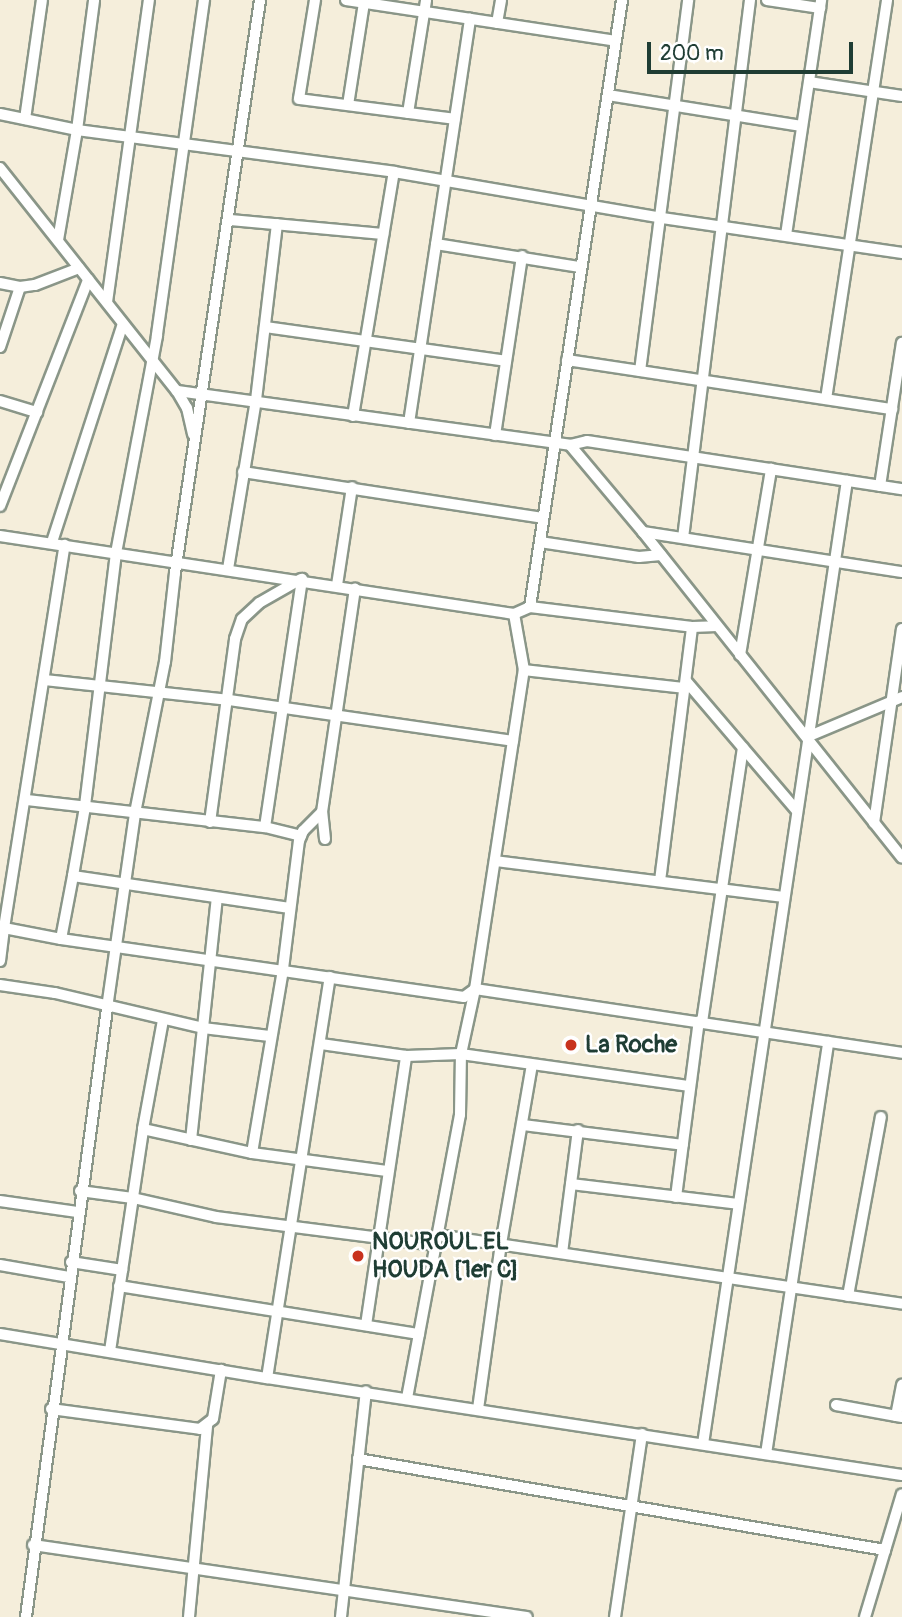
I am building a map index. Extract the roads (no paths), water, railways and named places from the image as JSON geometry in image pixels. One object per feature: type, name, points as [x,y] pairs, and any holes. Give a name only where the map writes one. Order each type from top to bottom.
[{"type":"street","points":[[25,119],[42,0]]},
{"type":"street","points":[[58,240],[77,130],[94,0]]},
{"type":"street","points":[[107,302],[149,0]]},
{"type":"street","points":[[61,939],[85,807],[116,553],[157,335],[204,0]]},
{"type":"street","points":[[26,1617],[33,1545],[80,1191],[135,813],[165,662],[177,561],[230,220],[237,150],[260,0]]},
{"type":"street","points":[[315,0],[299,99],[455,119]]},
{"type":"street","points":[[346,0],[616,41]]},
{"type":"street","points":[[408,113],[426,0]]},
{"type":"street","points":[[498,23],[501,0]]},
{"type":"street","points":[[530,607],[622,0]]},
{"type":"street","points":[[640,371],[662,218],[672,106],[688,0]]},
{"type":"street","points":[[683,538],[750,0]]},
{"type":"street","points":[[768,0],[821,4],[786,235]]},
{"type":"street","points":[[826,399],[887,0]]},
{"type":"street","points":[[348,105],[364,3]]},
{"type":"street","points":[[408,423],[470,19]]},
{"type":"street","points":[[809,82],[902,96]]},
{"type":"street","points":[[608,95],[802,126]]},
{"type":"street","points":[[0,114],[77,130],[394,172],[662,218],[902,253]]},
{"type":"street","points":[[0,168],[177,391],[187,408],[195,446]]},
{"type":"street","points":[[353,416],[394,172]]},
{"type":"street","points":[[230,220],[383,234]]},
{"type":"street","points":[[228,569],[256,400],[277,225]]},
{"type":"street","points":[[436,244],[580,267]]},
{"type":"street","points":[[495,435],[522,256]]},
{"type":"street","points":[[0,283],[20,287],[52,281],[79,268]]},
{"type":"street","points":[[0,506],[88,280]]},
{"type":"street","points":[[0,346],[20,287]]},
{"type":"street","points":[[52,542],[123,324]]},
{"type":"street","points":[[265,327],[506,361]]},
{"type":"street","points":[[880,486],[902,342]]},
{"type":"street","points":[[567,360],[892,408]]},
{"type":"street","points":[[177,391],[555,444],[570,445],[587,441],[902,489]]},
{"type":"street","points":[[0,401],[37,412]]},
{"type":"street","points":[[570,445],[643,532],[902,858]]},
{"type":"street","points":[[740,655],[771,469]]},
{"type":"street","points":[[243,472],[542,517]]},
{"type":"street","points":[[703,1444],[847,481]]},
{"type":"street","points":[[337,585],[352,487]]},
{"type":"street","points":[[643,532],[902,572]]},
{"type":"street","points":[[0,536],[302,579],[514,614],[530,607],[692,627],[717,626]]},
{"type":"street","points":[[540,542],[639,557],[661,555]]},
{"type":"street","points":[[0,961],[65,545]]},
{"type":"street","points":[[210,822],[229,701],[235,639],[242,619],[259,603],[302,579]]},
{"type":"street","points":[[265,827],[302,579]]},
{"type":"street","points":[[325,839],[322,812],[355,588]]},
{"type":"street","points":[[407,1398],[460,1115],[461,1054],[475,989],[524,670],[514,614]]},
{"type":"street","points":[[660,881],[692,627]]},
{"type":"street","points":[[874,823],[902,629]]},
{"type":"street","points":[[524,670],[685,684],[796,810]]},
{"type":"street","points":[[45,680],[229,701],[513,741]]},
{"type":"street","points":[[807,737],[902,697]]},
{"type":"street","points":[[676,1197],[690,1086],[743,748]]},
{"type":"street","points":[[27,800],[265,827],[301,836]]},
{"type":"street","points":[[252,1153],[283,970],[301,836],[322,812]]},
{"type":"street","points":[[495,861],[783,897]]},
{"type":"street","points":[[73,876],[290,908]]},
{"type":"street","points":[[191,1140],[208,959],[217,898]]},
{"type":"street","points":[[4,929],[464,997],[475,989],[701,1021],[902,1054]]},
{"type":"street","points":[[267,1378],[330,977]]},
{"type":"street","points":[[0,985],[55,993],[107,1008],[203,1028],[270,1036]]},
{"type":"street","points":[[110,1351],[143,1129],[163,1020]]},
{"type":"street","points":[[766,1454],[828,1042]]},
{"type":"street","points":[[321,1044],[406,1056],[461,1054],[690,1086]]},
{"type":"street","points":[[366,1325],[406,1056]]},
{"type":"street","points":[[478,1409],[501,1244],[532,1065]]},
{"type":"street","points":[[848,1296],[881,1117]]},
{"type":"street","points":[[523,1125],[683,1144]]},
{"type":"street","points":[[143,1129],[252,1153],[387,1171]]},
{"type":"street","points":[[562,1253],[578,1130]]},
{"type":"street","points":[[571,1184],[738,1204]]},
{"type":"street","points":[[80,1191],[133,1198],[182,1212],[379,1236],[501,1244],[902,1304]]},
{"type":"street","points":[[0,1201],[77,1212]]},
{"type":"street","points":[[71,1262],[122,1270]]},
{"type":"street","points":[[0,1265],[69,1277]]},
{"type":"street","points":[[119,1286],[419,1334]]},
{"type":"street","points":[[0,1334],[267,1378],[902,1475]]},
{"type":"street","points":[[51,1409],[200,1429],[213,1419],[220,1370]]},
{"type":"street","points":[[836,1405],[899,1416],[902,1385]]},
{"type":"street","points":[[341,1617],[366,1391]]},
{"type":"street","points":[[189,1617],[207,1426]]},
{"type":"street","points":[[615,1617],[642,1434]]},
{"type":"street","points":[[358,1459],[885,1550]]},
{"type":"street","points":[[864,1617],[902,1494]]},
{"type":"street","points":[[33,1545],[496,1615],[527,1617]]},
{"type":"place","name":"La Roche","points":[[571,1045]]},
{"type":"place","name":"NOUROUL EL HOUDA [1er C]","points":[[358,1256]]}]
